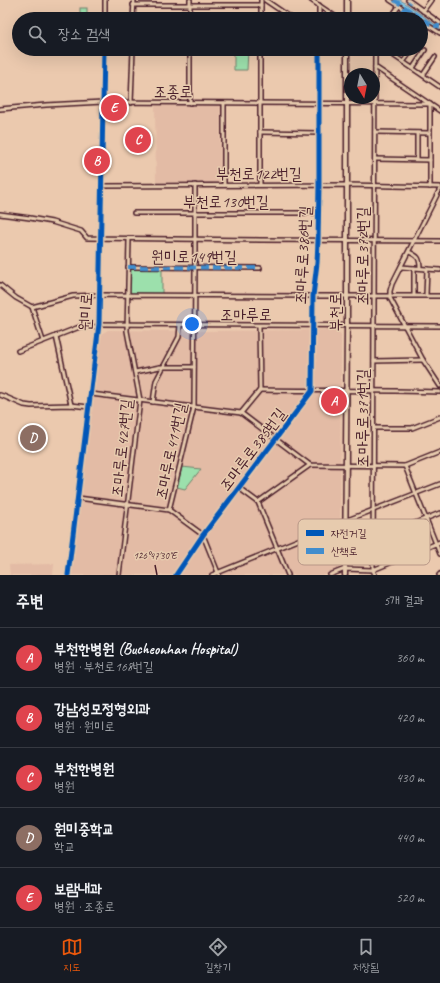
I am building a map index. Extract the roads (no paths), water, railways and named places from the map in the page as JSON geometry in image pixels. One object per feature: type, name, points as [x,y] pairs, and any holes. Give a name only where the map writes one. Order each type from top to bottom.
[{"type":"main road","points":[[347,0],[347,12]]},
{"type":"main road","name":"부천로","points":[[347,56],[347,68]]},
{"type":"main road","name":"부천로","points":[[345,519],[347,104]]},
{"type":"main road","name":"부천로","points":[[345,565],[345,575]]},
{"type":"street","points":[[105,0],[105,12]]},
{"type":"street","points":[[134,0],[134,12]]},
{"type":"street","points":[[190,0],[190,12]]},
{"type":"street","points":[[261,0],[261,12]]},
{"type":"street","points":[[265,0],[283,12]]},
{"type":"street","points":[[311,0],[329,12]]},
{"type":"street","points":[[390,0],[408,12]]},
{"type":"street","points":[[408,0],[423,11],[431,0]]},
{"type":"street","points":[[134,5],[261,5]]},
{"type":"street","points":[[319,5],[319,12]]},
{"type":"street","points":[[395,12],[399,6]]},
{"type":"street","points":[[428,14],[440,22]]},
{"type":"street","points":[[428,25],[440,33]]},
{"type":"street","name":"원미로","points":[[68,575],[99,325],[104,56]]},
{"type":"street","points":[[131,102],[133,56]]},
{"type":"street","points":[[190,56],[190,103]]},
{"type":"street","points":[[260,56],[260,185]]},
{"type":"street","name":"조마루로386번길","points":[[312,326],[318,241],[319,56]]},
{"type":"street","name":"조마루로372번길","points":[[375,67],[376,56]]},
{"type":"street","points":[[394,56],[440,87]]},
{"type":"street","points":[[403,62],[408,56]]},
{"type":"street","points":[[413,68],[422,56]]},
{"type":"street","points":[[423,75],[435,57]]},
{"type":"street","points":[[375,67],[440,111]]},
{"type":"street","name":"조종로","points":[[0,108],[103,102],[344,103]]},
{"type":"street","points":[[224,103],[224,185]]},
{"type":"street","name":"조마루로372번길","points":[[374,326],[375,104]]},
{"type":"street","name":"조종로","points":[[380,104],[430,104]]},
{"type":"street","points":[[430,104],[430,187]]},
{"type":"street","points":[[260,132],[319,133]]},
{"type":"street","points":[[375,132],[430,133]]},
{"type":"street","points":[[417,160],[418,133]]},
{"type":"street","points":[[375,159],[430,160]]},
{"type":"street","name":"조마루로411번길","points":[[169,510],[194,407],[195,185]]},
{"type":"street","name":"부천로122번길","points":[[102,186],[347,185],[440,188]]},
{"type":"street","points":[[440,188],[392,284],[389,295],[423,360],[440,386]]},
{"type":"street","name":"부천로130번길","points":[[134,213],[318,213]]},
{"type":"street","points":[[0,214],[52,222],[81,231],[87,238],[440,241]]},
{"type":"street","name":"조마루로427번길","points":[[119,575],[140,400],[127,331],[129,239]]},
{"type":"street","points":[[409,252],[415,255],[420,261],[420,268]]},
{"type":"street","name":"원미로149번길","points":[[128,267],[260,268]]},
{"type":"street","points":[[401,268],[440,270]]},
{"type":"street","points":[[414,268],[414,295]]},
{"type":"street","points":[[426,296],[427,269]]},
{"type":"street","points":[[0,285],[16,298],[32,307],[43,341]]},
{"type":"street","points":[[32,307],[73,296],[100,295],[440,296]]},
{"type":"street","points":[[153,402],[156,381],[179,337],[180,325]]},
{"type":"street","name":"조마루로","points":[[18,351],[82,326],[440,326]]},
{"type":"street","points":[[241,413],[260,390],[259,326]]},
{"type":"street","points":[[312,326],[312,391]]},
{"type":"street","name":"조마루로371번길","points":[[373,519],[374,326]]},
{"type":"street","points":[[56,336],[71,405]]},
{"type":"street","points":[[374,361],[423,360]]},
{"type":"street","points":[[135,372],[163,367],[194,367]]},
{"type":"street","points":[[260,390],[440,392]]},
{"type":"street","name":"조마루로385번길","points":[[176,575],[203,535],[312,391]]},
{"type":"street","points":[[91,394],[241,413],[310,465]]},
{"type":"street","points":[[0,395],[24,405],[31,406],[71,405],[89,407]]},
{"type":"street","points":[[374,428],[412,428],[440,417]]},
{"type":"street","points":[[258,502],[310,465],[405,466],[440,452]]},
{"type":"street","points":[[405,466],[426,519],[440,513]]},
{"type":"street","points":[[350,519],[440,484]]},
{"type":"street","points":[[239,488],[258,502],[288,575]]},
{"type":"street","points":[[78,498],[169,510],[203,535],[218,574]]},
{"type":"street","points":[[430,527],[438,543],[440,554]]},
{"type":"street","points":[[212,575],[218,574],[298,540]]},
{"type":"street","name":"조마루로371번길","points":[[373,565],[373,570]]},
{"type":"street","points":[[330,575],[345,569],[373,570],[385,565]]},
{"type":"street","points":[[373,570],[375,575]]},
{"type":"water","points":[[395,0],[400,0],[418,12],[413,12]]},
{"type":"water","points":[[428,19],[440,28],[440,30],[428,22]]},
{"type":"place","name":"보람내과","points":[[114,108]]},
{"type":"place","name":"부천한병원","points":[[138,140]]},
{"type":"place","name":"강남성모정형외과","points":[[97,161]]},
{"type":"place","name":"부천한병원 (Bucheonhan Hospital)","points":[[334,401]]},
{"type":"place","name":"원미중학교","points":[[33,438]]}]
